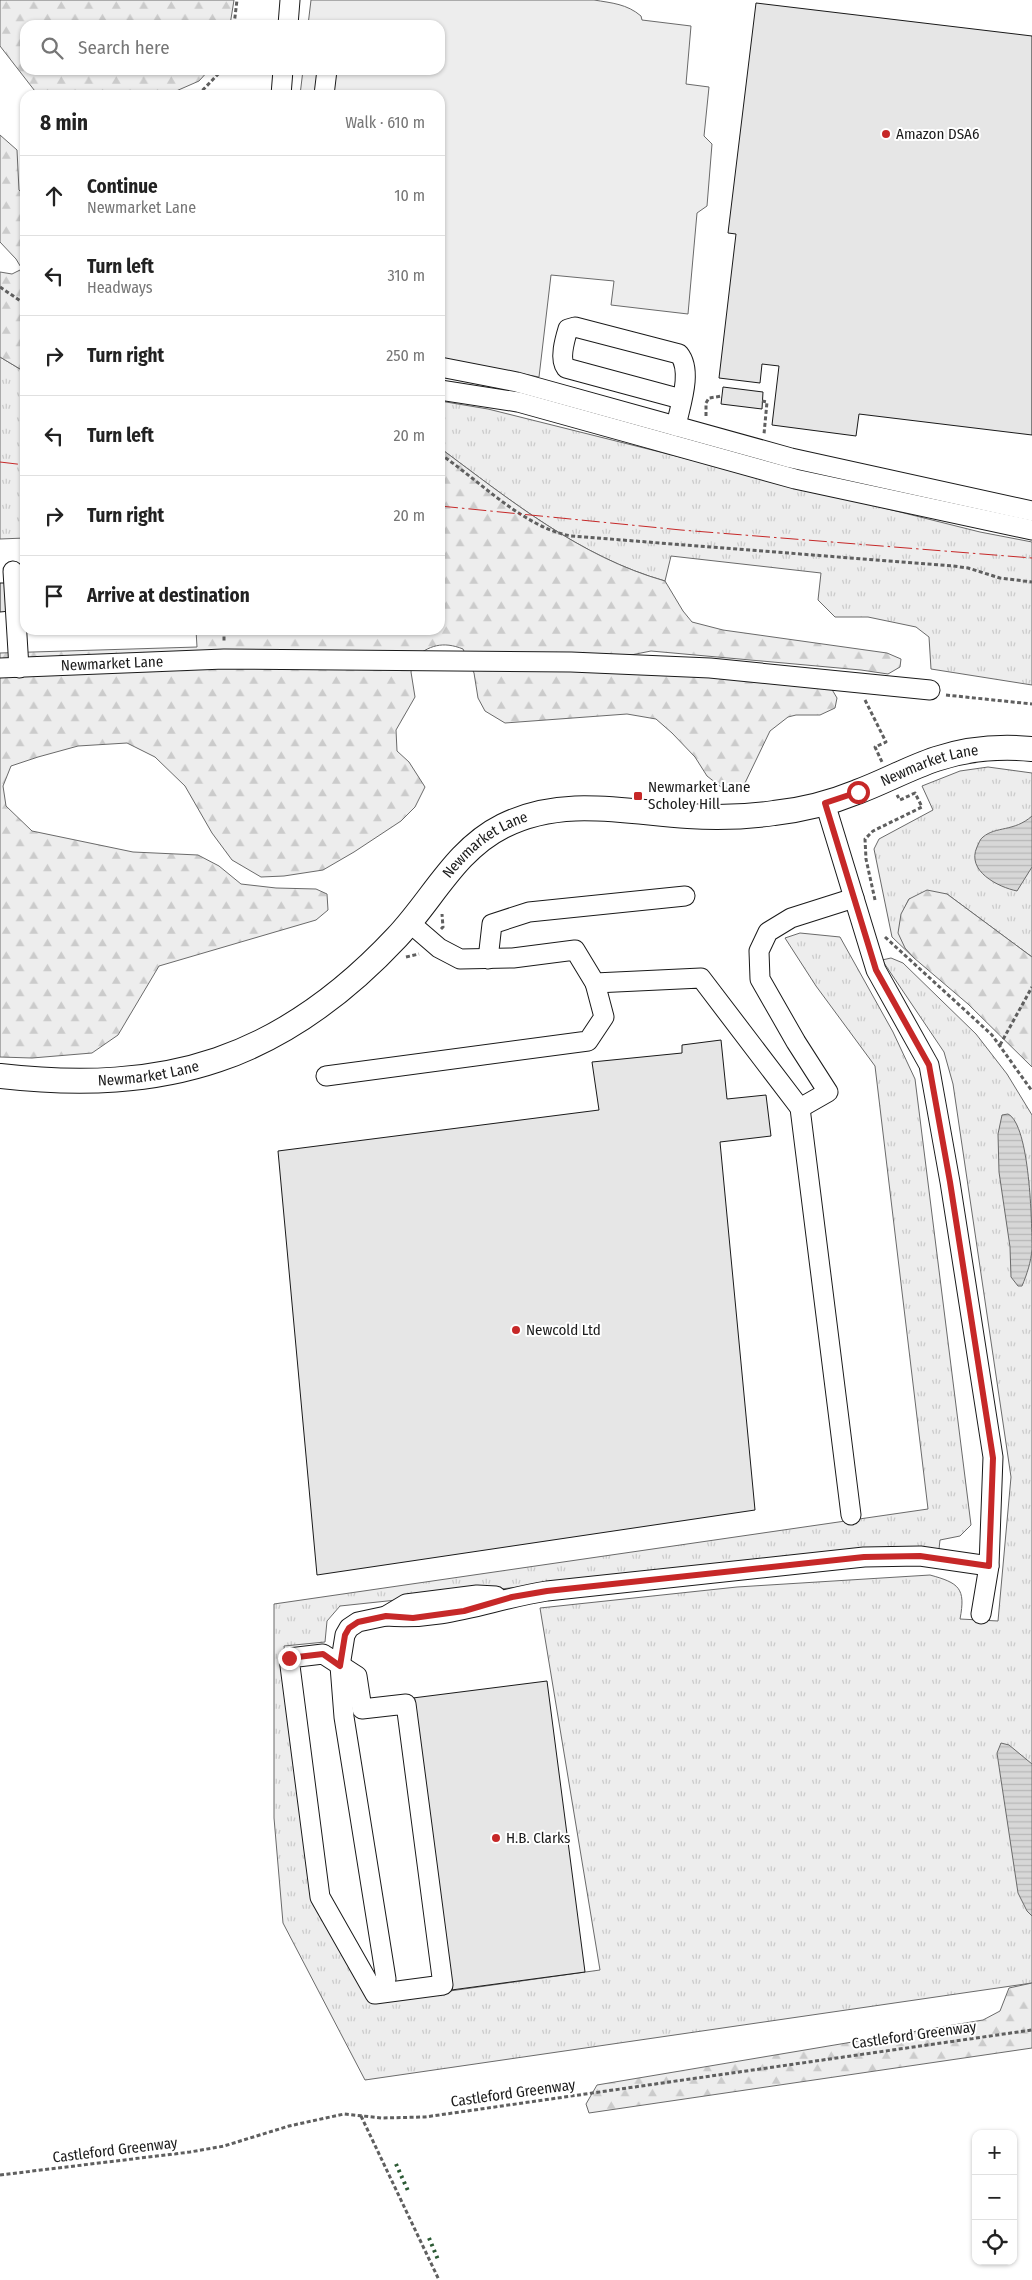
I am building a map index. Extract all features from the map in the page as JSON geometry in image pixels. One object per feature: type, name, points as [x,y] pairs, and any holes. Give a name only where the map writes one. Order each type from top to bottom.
[{"type":"main road","name":"Newmarket Lane","points":[[0,1076],[66,1081],[129,1080],[168,1074],[208,1064],[240,1052],[293,1024],[342,990],[410,923],[454,863],[470,848],[503,826],[532,814],[552,810],[589,808],[686,816],[738,817],[775,813],[825,803],[858,792],[937,758],[986,748],[1032,749]]},
{"type":"street","points":[[288,20],[290,0]]},
{"type":"street","points":[[281,90],[283,75]]},
{"type":"street","points":[[325,90],[327,75]]},
{"type":"street","points":[[676,426],[681,399],[684,367],[679,354],[575,326],[568,329],[563,357],[563,364],[566,368],[681,399]]},
{"type":"street","points":[[445,368],[517,382],[808,462],[1032,511]]},
{"type":"street","points":[[445,391],[508,400],[781,476],[1032,530]]},
{"type":"street","points":[[13,571],[19,668]]},
{"type":"street","name":"Newmarket Lane","points":[[0,668],[247,659],[615,663],[710,668],[930,690]]},
{"type":"street","points":[[825,803],[876,970],[929,1065],[950,1182],[993,1458],[989,1566],[981,1614]]},
{"type":"street","points":[[484,959],[492,924],[529,912],[685,896]]},
{"type":"street","points":[[800,1108],[828,1092],[796,1042],[760,979],[759,951],[768,932],[791,918],[854,898]]},
{"type":"street","points":[[326,1076],[588,1041],[604,1017],[595,983],[575,950],[513,958],[460,959],[439,948],[410,923]]},
{"type":"street","points":[[595,983],[701,978],[800,1108],[851,1515]]},
{"type":"street","points":[[386,1979],[344,1717],[340,1666],[341,1650],[349,1628],[358,1622],[386,1616],[413,1618],[464,1611],[512,1597],[667,1577],[864,1557],[920,1556],[989,1566]]},
{"type":"street","points":[[323,1654],[340,1666],[356,1676],[362,1709],[406,1704],[443,1985],[374,1994],[320,1897],[289,1658],[323,1654]]},
{"type":"path","points":[[235,20],[237,0]]},
{"type":"path","points":[[203,90],[217,75]]},
{"type":"path","points":[[0,287],[20,301]]},
{"type":"path","points":[[762,401],[767,402],[764,437]]},
{"type":"path","points":[[445,458],[502,501],[556,533],[571,536],[954,566],[968,568],[1000,578],[1032,582]]},
{"type":"path","points":[[857,682],[886,742],[875,747],[883,766]]},
{"type":"path","points":[[930,690],[938,695],[1032,704]]},
{"type":"path","points":[[876,906],[866,859],[865,839],[873,831],[922,807],[915,793],[900,800],[895,791]]},
{"type":"path","points":[[883,932],[895,948],[967,1010],[1000,1045],[1032,1091]]},
{"type":"path","points":[[1000,1045],[1032,987]]},
{"type":"path","name":"Castleford Greenway","points":[[0,2175],[190,2152],[224,2146],[321,2118],[344,2114],[404,2118],[460,2112],[1032,2030]]},
{"type":"path","points":[[361,2116],[440,2280]]},
{"type":"green space","points":[[0,0],[234,0],[231,20],[20,20],[20,72],[0,46]]},
{"type":"green space","points":[[22,75],[204,75],[199,81],[178,90],[34,90]]},
{"type":"green space","points":[[0,135],[17,150],[20,191],[20,266],[0,242]]},
{"type":"green space","points":[[20,270],[20,369],[0,357],[0,272],[12,274]]},
{"type":"green space","points":[[0,357],[20,369],[20,538],[0,539]]},
{"type":"green space","points":[[445,402],[488,409],[980,532],[1032,542],[1032,685],[931,669],[929,637],[916,627],[868,617],[835,617],[818,600],[821,573],[671,556],[665,581],[634,571],[575,542],[520,507],[445,452]]},
{"type":"green space","points":[[445,452],[520,507],[575,542],[634,571],[665,581],[692,622],[723,630],[887,653],[901,659],[900,667],[888,674],[651,651],[626,656],[627,673],[706,677],[812,677],[827,681],[837,698],[835,708],[820,715],[788,717],[770,731],[744,785],[734,790],[721,787],[707,776],[695,757],[656,719],[627,714],[505,723],[485,711],[478,698],[474,673],[463,649],[449,645],[436,646],[425,650],[413,659],[411,672],[415,697],[396,730],[397,751],[409,762],[425,787],[415,807],[401,821],[323,870],[284,876],[261,877],[232,860],[212,833],[185,786],[155,757],[127,743],[78,746],[11,766],[3,786],[6,806],[32,831],[133,852],[198,855],[219,866],[241,884],[276,888],[316,889],[327,894],[328,910],[316,920],[159,966],[118,1035],[92,1053],[32,1058],[0,1057],[0,653],[197,647],[196,635],[445,635]]},
{"type":"green space","points":[[988,767],[1032,773],[1032,957],[947,894],[909,899],[902,916],[900,930],[904,943],[914,958],[892,937],[874,849],[879,839],[933,810],[922,786],[960,771]]},
{"type":"green space","points":[[927,890],[947,894],[1032,957],[1032,1067],[968,1004],[905,948],[898,933],[901,914],[909,899]]},
{"type":"green space","points":[[800,933],[840,937],[893,1032],[915,1079],[971,1525],[960,1536],[940,1540],[939,1549],[888,1548],[340,1606],[327,1621],[325,1642],[284,1646],[313,1901],[371,2002],[600,1970],[540,1608],[737,1587],[930,1575],[948,1581],[958,1588],[962,1600],[960,1619],[998,1621],[1011,1477],[953,1084],[944,1052],[882,960],[891,958],[903,963],[976,1034],[1007,1074],[1032,1115],[1032,1983],[365,2080],[283,1923],[274,1818],[274,1604],[928,1509],[875,1066],[816,986],[785,938]]},
{"type":"green space","points":[[1032,1983],[1032,2048],[589,2113],[586,2104],[597,2085],[983,2020],[1000,2011],[1009,1988]]},
{"type":"shaded area","points":[[311,0],[594,0],[625,6],[641,16],[642,20],[691,26],[686,84],[709,87],[704,136],[712,144],[707,206],[697,213],[688,314],[611,305],[614,281],[551,275],[539,377],[445,359],[445,90],[301,90],[302,75],[445,75],[445,20],[309,20]]},
{"type":"shaded area","points":[[1032,816],[1032,867],[1017,891],[993,882],[980,870],[976,863],[975,856],[980,840],[994,831],[1012,827]]},
{"type":"shaded area","points":[[1008,1114],[1015,1122],[1021,1136],[1030,1198],[1032,1249],[1031,1259],[1022,1286],[1018,1286],[1011,1277],[1010,1247],[999,1172],[998,1134],[1002,1115]]},
{"type":"shaded area","points":[[1001,1743],[1009,1745],[1032,1764],[1032,1916],[1027,1911],[1018,1893],[997,1753]]},
{"type":"building","name":"Amazon DSA6","points":[[756,3],[1032,36],[1032,435],[859,414],[856,436],[772,425],[779,366],[762,364],[760,383],[719,378],[736,234],[728,233]]},
{"type":"building","points":[[723,387],[763,392],[762,409],[721,404]]},
{"type":"building","points":[[0,583],[8,583],[10,611],[0,612]]},
{"type":"building","name":"Newcold Ltd","points":[[721,1040],[727,1099],[766,1095],[771,1136],[720,1142],[755,1510],[317,1575],[278,1151],[599,1110],[592,1062],[682,1053],[682,1045]]},
{"type":"building","name":"H.B. Clarks","points":[[547,1681],[585,1972],[444,1991],[405,1699]]},
{"type":"hedge","points":[[396,2164],[409,2193]]},
{"type":"hedge","points":[[429,2238],[439,2262]]},
{"type":"power","points":[[0,462],[20,464]]},
{"type":"power","points":[[445,506],[681,530],[1032,558]]},
{"type":"place","name":"Amazon DSA6","points":[[886,134]]},
{"type":"place","name":"Newmarket Lane Scholey Hill","points":[[638,796]]},
{"type":"place","name":"Newcold Ltd","points":[[516,1330]]},
{"type":"place","name":"H.B. Clarks","points":[[496,1838]]},
{"type":"route","points":[[289,1658],[323,1654],[340,1666],[341,1650],[345,1635],[349,1628],[358,1622],[386,1616],[413,1618],[464,1611],[512,1597],[547,1591],[864,1557],[920,1556],[989,1566],[993,1458],[950,1182],[929,1065],[876,970],[825,803],[858,792]]}]
